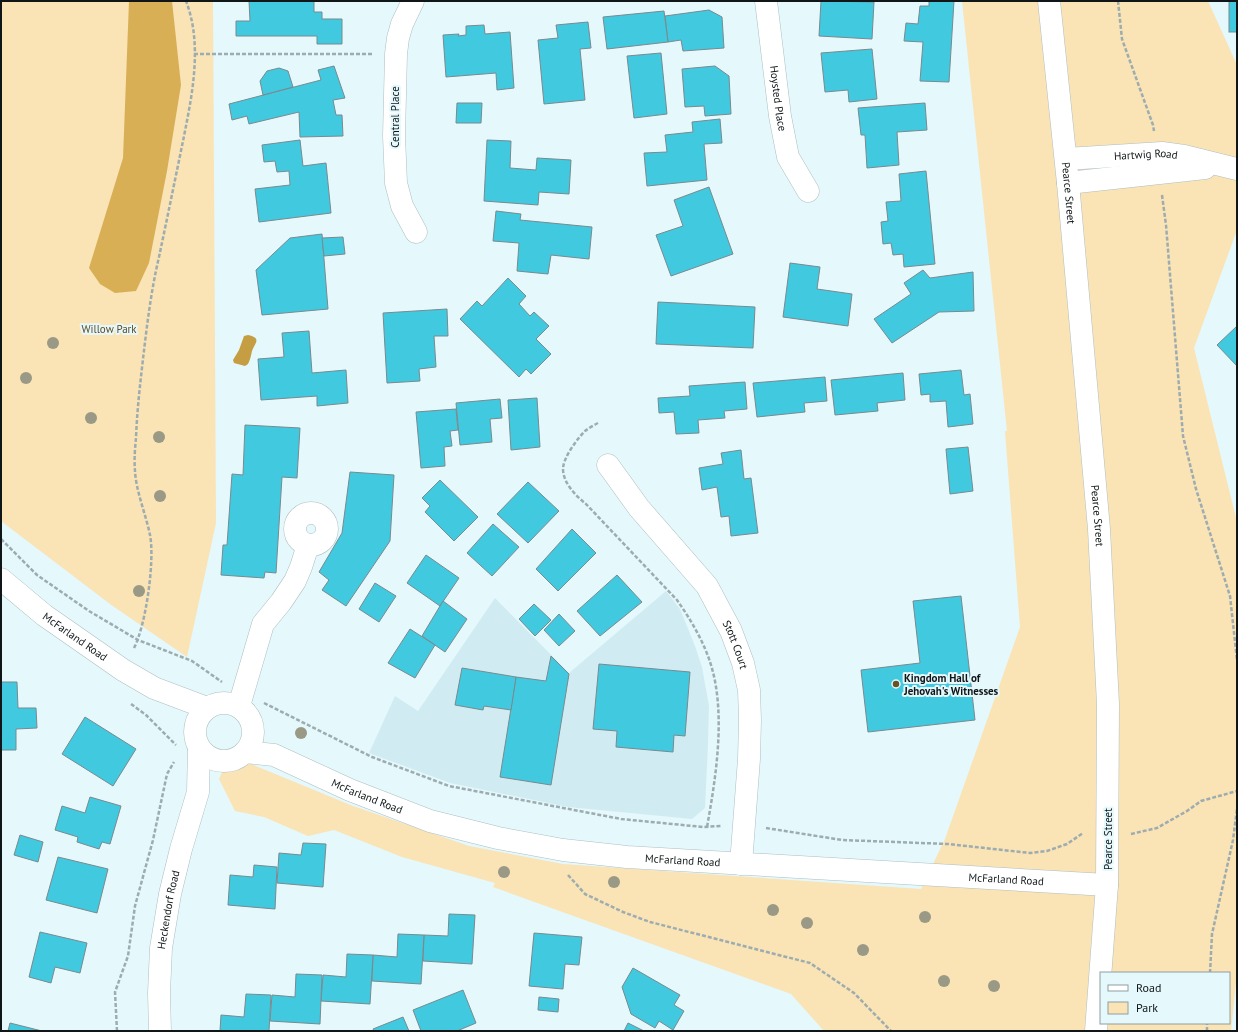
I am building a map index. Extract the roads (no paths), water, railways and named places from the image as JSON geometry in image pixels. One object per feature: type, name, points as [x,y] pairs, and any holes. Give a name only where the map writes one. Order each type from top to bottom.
[{"type":"street","name":"Central Place","points":[[413,1],[402,24],[398,38],[396,54],[394,136],[396,183],[402,206],[416,232]]},
{"type":"street","name":"Hoysted Place","points":[[766,1],[780,116],[788,157],[808,191]]},
{"type":"street","name":"Pearce Street","points":[[1049,1],[1066,159],[1099,529],[1108,704],[1107,885],[1100,972]]},
{"type":"street","name":"Hartwig Road","points":[[1066,159],[1231,168]]},
{"type":"street","name":"Hartwig Road","points":[[1068,183],[1157,163]]},
{"type":"street","name":"Stott Court","points":[[608,465],[639,508],[707,586],[731,631],[743,663],[748,690],[750,720],[741,864]]},
{"type":"street","points":[[241,700],[215,704],[207,708],[196,722],[192,741],[212,759],[221,761],[234,759],[246,752],[251,744],[253,724],[241,700],[263,624],[281,602],[295,581],[308,545]]},
{"type":"street","name":"McFarland Road","points":[[1,579],[44,615],[123,670],[154,688],[207,708]]},
{"type":"street","name":"McFarland Road","points":[[154,688],[192,741]]},
{"type":"street","name":"McFarland Road","points":[[253,731],[274,755]]},
{"type":"street","name":"Heckendorf Road","points":[[192,741],[198,792]]},
{"type":"street","name":"McFarland Road","points":[[246,752],[274,755],[350,790],[430,821],[498,838],[563,850],[627,857],[1107,885]]},
{"type":"street","name":"Heckendorf Road","points":[[160,1031],[159,993],[161,948],[170,894],[181,849],[198,792],[213,769],[221,761]]},
{"type":"street","name":"Pearce Street","points":[[1096,1031],[1100,978]]},
{"type":"place","name":"Kingdom Hall of Jehovah's Witnesses","points":[[896,684]]},
{"type":"park label","name":"Willow Park","points":[[109,329]]}]
